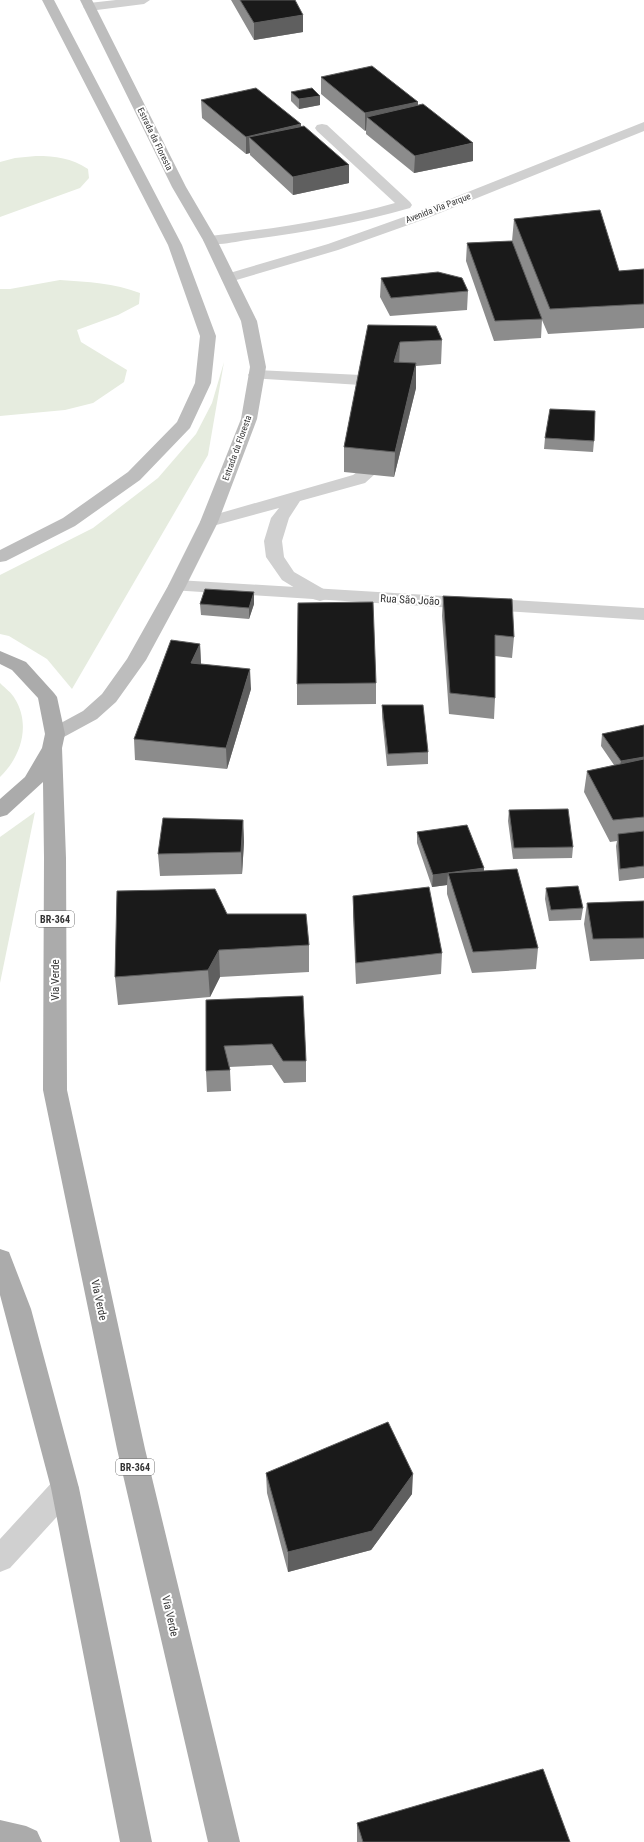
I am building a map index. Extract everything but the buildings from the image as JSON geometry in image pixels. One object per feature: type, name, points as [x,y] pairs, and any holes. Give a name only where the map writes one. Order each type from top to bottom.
[{"type":"main road","points":[[0,557],[69,522],[134,476],[184,424],[203,383],[208,336],[175,245],[48,0]]},
{"type":"main road","name":"Estrada da Floresta","points":[[53,741],[90,715],[109,698],[136,660],[177,586],[209,522],[249,419],[258,367],[249,321],[210,240],[179,187],[88,4]]},
{"type":"main road","name":"BR-364","points":[[0,657],[19,666],[47,696],[53,741]]},
{"type":"main road","points":[[0,810],[33,781],[53,741]]},
{"type":"main road","name":"Via Verde","points":[[53,741],[55,858],[55,1090],[131,1449],[224,1842]]},
{"type":"main road","points":[[0,1259],[18,1309],[65,1488],[136,1842]]},
{"type":"main road","points":[[0,1836],[26,1842]]},
{"type":"street","points":[[88,4],[144,0]]},
{"type":"street","name":"Avenida Via Parque","points":[[228,278],[333,246],[420,216],[644,126]]},
{"type":"street","points":[[322,128],[420,216]]},
{"type":"street","points":[[210,240],[254,236],[372,215],[405,204]]},
{"type":"street","points":[[256,375],[361,380]]},
{"type":"street","points":[[209,522],[359,479],[366,474]]},
{"type":"street","points":[[294,498],[280,518],[273,540],[276,558],[288,576],[320,595]]},
{"type":"street","name":"Rua São João","points":[[177,586],[644,614]]},
{"type":"street","points":[[0,1558],[65,1488]]},
{"type":"shaded area","points":[[36,156],[57,157],[76,162],[88,169],[89,178],[80,188],[0,217],[0,162],[15,158]]},
{"type":"shaded area","points":[[60,280],[111,285],[140,293],[139,304],[118,315],[77,330],[81,342],[127,370],[124,382],[93,403],[65,410],[0,416],[0,289],[10,289]]},
{"type":"shaded area","points":[[224,362],[208,455],[72,689],[47,659],[9,636],[0,634],[0,575],[93,528],[158,478],[196,434],[212,403]]},
{"type":"shaded area","points":[[0,683],[15,699],[20,709],[23,730],[18,750],[7,769],[0,777]]},
{"type":"shaded area","points":[[35,812],[0,983],[0,837]]}]
